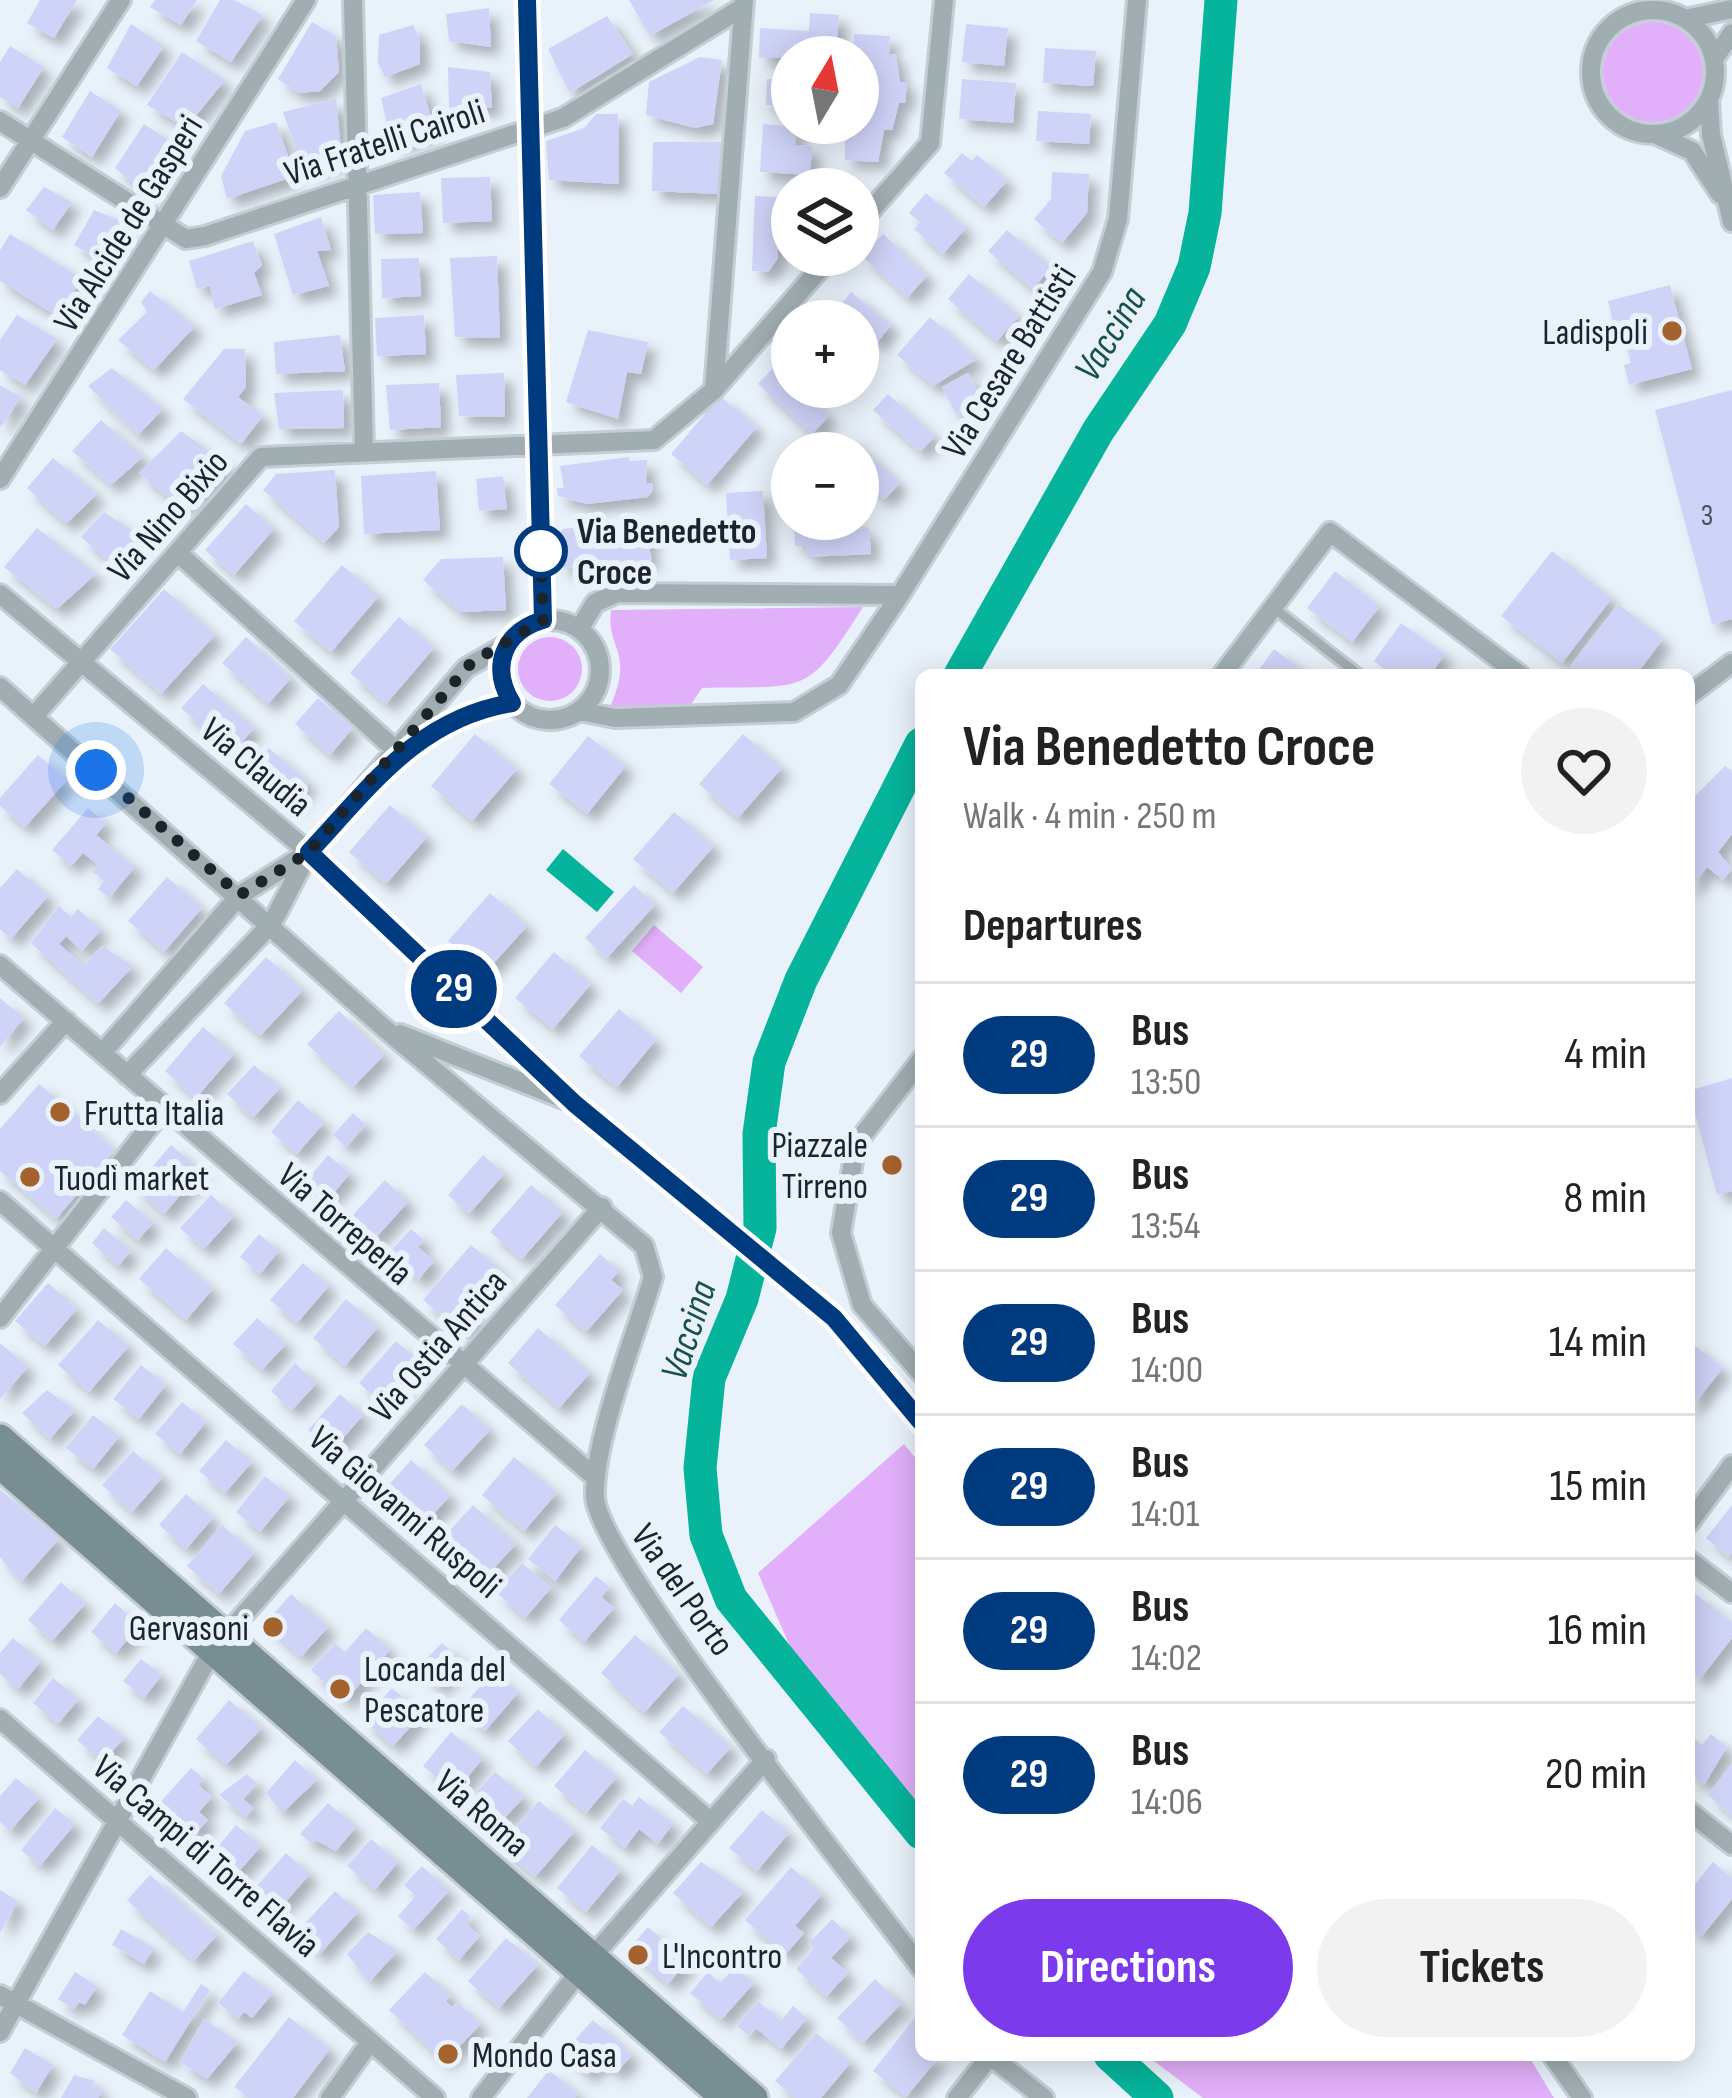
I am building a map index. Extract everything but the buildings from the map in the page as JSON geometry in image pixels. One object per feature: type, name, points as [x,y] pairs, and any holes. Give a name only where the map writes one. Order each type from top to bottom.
[{"type":"street","points":[[0,188],[121,0]]},
{"type":"street","name":"Via Alcide de Gasperi","points":[[0,479],[306,0]]},
{"type":"street","points":[[353,0],[364,451]]},
{"type":"street","points":[[527,0],[543,620]]},
{"type":"street","points":[[879,201],[930,143],[944,0]]},
{"type":"street","name":"Via Cesare Battisti","points":[[580,711],[616,718],[794,712],[839,685],[1102,272],[1118,219],[1137,0]]},
{"type":"street","points":[[714,390],[743,4]]},
{"type":"street","name":"Via Fratelli Cairoli","points":[[164,226],[186,239],[205,236],[563,118],[743,4]]},
{"type":"street","points":[[1729,213],[1692,152],[1621,125],[1598,100],[1592,85],[1594,52],[1602,36],[1631,8],[1732,9]]},
{"type":"street","points":[[1675,11],[1704,36],[1714,58]]},
{"type":"street","points":[[1729,213],[1709,99],[1714,58],[1732,34]]},
{"type":"street","points":[[1654,134],[1676,130],[1709,99]]},
{"type":"street","points":[[0,122],[164,226]]},
{"type":"street","name":"Via Nino Bixio","points":[[34,716],[261,457],[654,440],[714,390],[814,276]]},
{"type":"street","points":[[1227,669],[1330,532],[1512,669]]},
{"type":"street","points":[[178,553],[401,750]]},
{"type":"street","points":[[580,628],[595,602],[617,593],[900,595]]},
{"type":"street","name":"Via Claudia","points":[[0,594],[309,852],[575,1104]]},
{"type":"street","points":[[127,1076],[272,923],[309,852],[471,663],[506,645],[528,624],[543,620],[580,628],[599,654],[599,685],[580,711],[567,718],[537,719],[512,703],[500,675],[506,645]]},
{"type":"street","points":[[1695,691],[1732,663]]},
{"type":"street","points":[[0,687],[272,923],[384,1028],[602,1207]]},
{"type":"street","points":[[401,750],[472,712],[512,703]]},
{"type":"street","points":[[102,1053],[240,895],[309,852]]},
{"type":"street","points":[[0,964],[66,1022],[0,1094]]},
{"type":"street","name":"Via Torreperla","points":[[66,1022],[596,1478]]},
{"type":"street","points":[[384,1028],[575,1104],[685,1190],[834,1318],[915,1414]]},
{"type":"street","points":[[915,1068],[856,1144],[841,1233],[862,1305],[915,1366]]},
{"type":"street","points":[[0,1318],[58,1250],[164,1108]]},
{"type":"street","name":"Via Giovanni Ruspoli","points":[[0,1201],[710,1821]]},
{"type":"street","name":"Via Ostia Antica","points":[[0,2032],[7,2000],[118,1820],[219,1642],[602,1207]]},
{"type":"street","name":"Via del Porto","points":[[602,1207],[644,1246],[652,1277],[596,1478],[596,1508],[607,1537],[915,1961]]},
{"type":"street","name":"Via Roma","points":[[0,1438],[219,1642],[586,1965],[724,2098]]},
{"type":"street","name":"Via Roma","points":[[0,1465],[219,1642]]},
{"type":"street","points":[[1695,1515],[1732,1465]]},
{"type":"street","points":[[1695,1564],[1732,1593]]},
{"type":"street","name":"Via Campi di Torre Flavia","points":[[0,1719],[435,2098]]},
{"type":"street","points":[[481,2098],[586,1965],[766,1760]]},
{"type":"street","points":[[1695,1816],[1732,1845]]},
{"type":"street","name":"Via Roma","points":[[586,1965],[754,2098]]},
{"type":"street","points":[[7,2000],[187,2098]]},
{"type":"street","points":[[331,2098],[370,2042]]},
{"type":"street","points":[[957,2098],[985,2061]]},
{"type":"street","points":[[998,2061],[1044,2098]]},
{"type":"street","points":[[1556,2061],[1582,2098]]},
{"type":"lane","points":[[1273,608],[1344,669]]},
{"type":"shaded area","points":[[1653,22],[1672,25],[1689,36],[1700,53],[1700,91],[1689,108],[1672,119],[1653,122],[1634,119],[1617,108],[1606,91],[1603,72],[1606,53],[1617,36],[1634,25]]},
{"type":"shaded area","points":[[863,607],[828,658],[800,681],[702,688],[690,706],[610,707],[620,674],[611,610]]},
{"type":"shaded area","points":[[550,637],[572,647],[582,669],[572,691],[550,701],[528,691],[518,669],[528,647]]},
{"type":"shaded area","points":[[563,849],[614,892],[597,912],[546,870]]},
{"type":"shaded area","points":[[654,925],[703,967],[681,993],[632,951]]},
{"type":"shaded area","points":[[904,1444],[915,1458],[915,1800],[796,1660],[758,1573]]},
{"type":"shaded area","points":[[1154,2061],[1532,2061],[1554,2098],[1203,2098]]},
{"type":"waterway","name":"Vaccina","points":[[963,669],[1098,431],[1170,324],[1194,267],[1205,213],[1221,0]]},
{"type":"waterway","name":"Vaccina","points":[[915,756],[801,980],[769,1062],[759,1134],[760,1228],[742,1299],[709,1378],[700,1468],[706,1535],[731,1599],[915,1826]]},
{"type":"waterway","name":"Vaccina","points":[[1117,2061],[1157,2098]]},
{"type":"bus line","name":"29","points":[[527,0],[543,620],[528,624],[506,645],[500,675],[512,703],[472,712],[423,742],[403,748],[309,852],[575,1104],[685,1190],[834,1318],[915,1414]]},
{"type":"place","name":"Ladispoli","points":[[1672,331]]},
{"type":"place","name":"Via Benedetto Croce","points":[[541,551]]},
{"type":"place","name":"Frutta Italia","points":[[60,1112]]},
{"type":"place","name":"Piazzale Tirreno","points":[[892,1165]]},
{"type":"place","name":"Tuodì market","points":[[30,1177]]},
{"type":"place","name":"Gervasoni","points":[[273,1627]]},
{"type":"place","name":"Locanda del Pescatore","points":[[340,1689]]},
{"type":"place","name":"L'Incontro","points":[[638,1955]]},
{"type":"place","name":"Mondo Casa","points":[[448,2054]]},
{"type":"route","points":[[96,770],[240,895],[309,852],[399,753],[415,725],[471,663],[506,645],[528,624],[543,620],[540,532],[541,551]]}]
